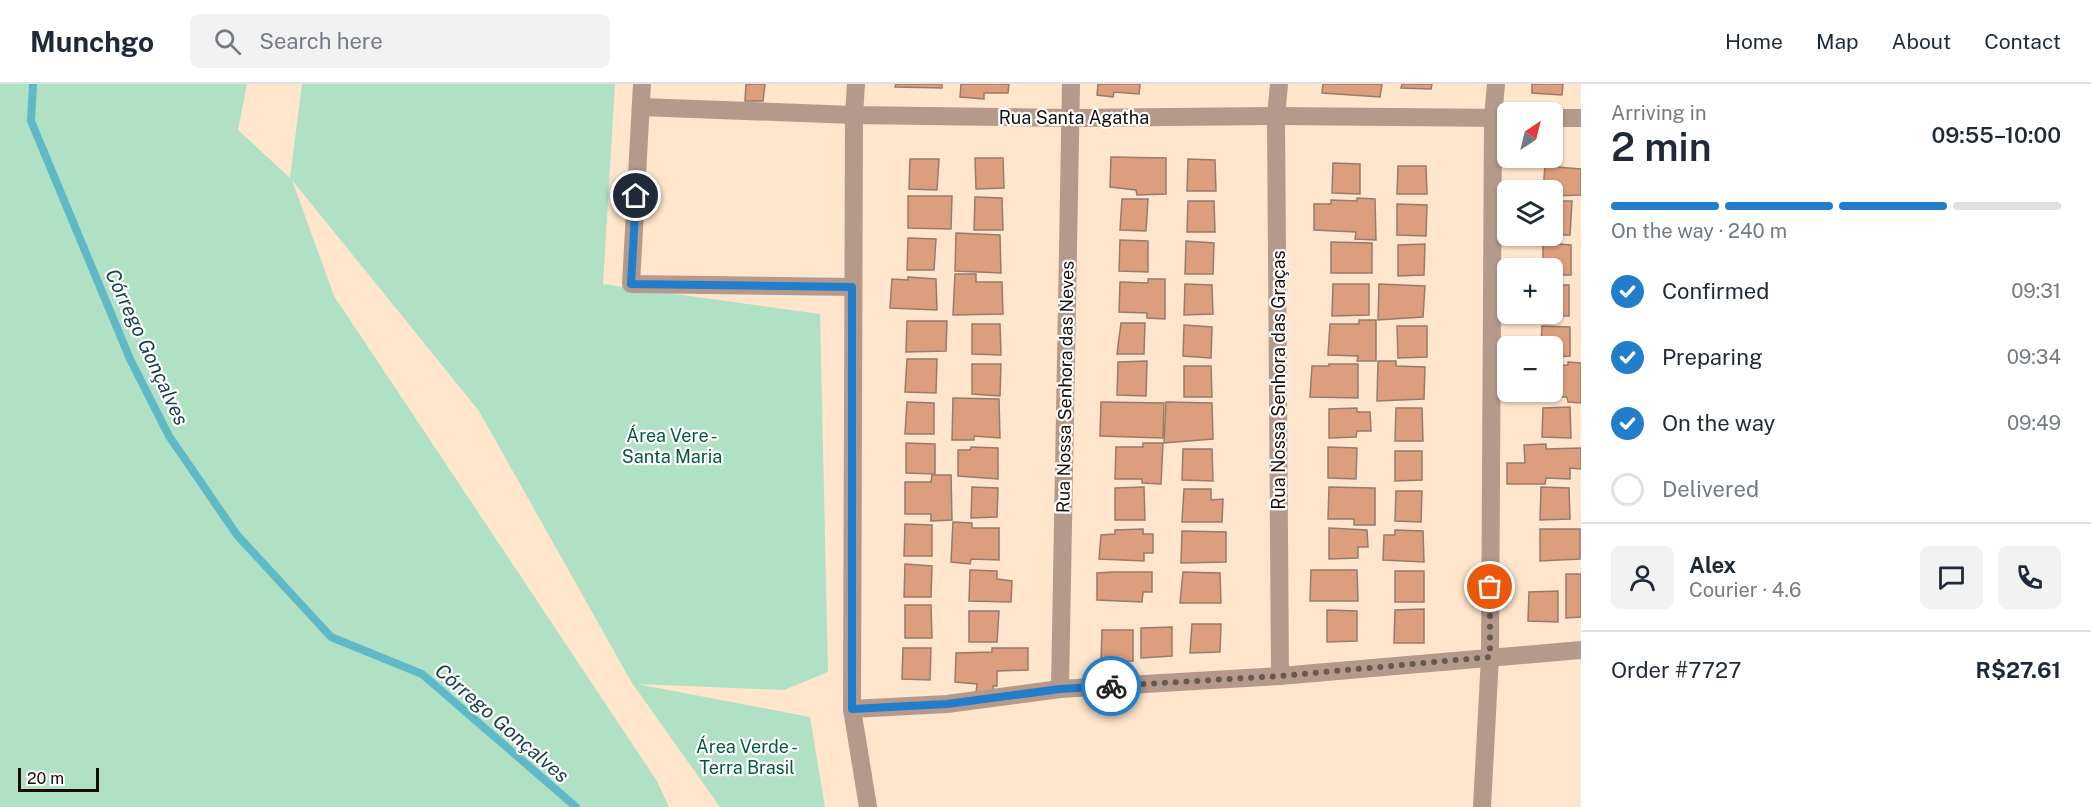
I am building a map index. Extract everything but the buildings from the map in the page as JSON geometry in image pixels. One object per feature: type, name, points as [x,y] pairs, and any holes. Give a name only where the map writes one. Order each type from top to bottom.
[{"type":"street","points":[[642,84],[631,284],[852,287]]},
{"type":"street","points":[[856,84],[852,287],[852,709],[868,807]]},
{"type":"street","name":"Rua Nossa Senhora das Neves","points":[[1060,689],[1071,84]]},
{"type":"street","name":"Rua Nossa Senhora das Graças","points":[[1279,84],[1276,116],[1280,676]]},
{"type":"street","points":[[1496,84],[1498,102]]},
{"type":"street","name":"Rua Santa Agatha","points":[[640,107],[854,115],[1069,118],[1276,116],[1497,118]]},
{"type":"street","points":[[1563,118],[1581,118]]},
{"type":"street","points":[[1482,807],[1490,657],[1499,168]]},
{"type":"street","points":[[852,709],[947,704],[1060,689],[1280,676],[1581,650]]},
{"type":"green space","points":[[0,84],[247,84],[238,130],[290,178],[302,84],[615,84],[603,284],[820,314],[828,672],[784,690],[637,684],[810,717],[825,807],[720,807],[632,683],[479,411],[292,180],[334,296],[657,781],[669,807],[0,807]]},
{"type":"waterway","name":"Córrego Gonçalves","points":[[33,84],[31,121],[130,359],[169,436],[237,535],[331,637],[422,674],[576,807]]},
{"type":"way so far","points":[[1111,686],[1280,676],[1490,657],[1490,587]]},
{"type":"route","points":[[636,196],[631,284],[852,287],[852,709],[947,704],[1060,689],[1111,686]]},
{"type":"park label","name":"Área Vere - Santa Maria","points":[[672,445]]},
{"type":"park label","name":"Área Verde - Terra Brasil","points":[[747,756]]}]
